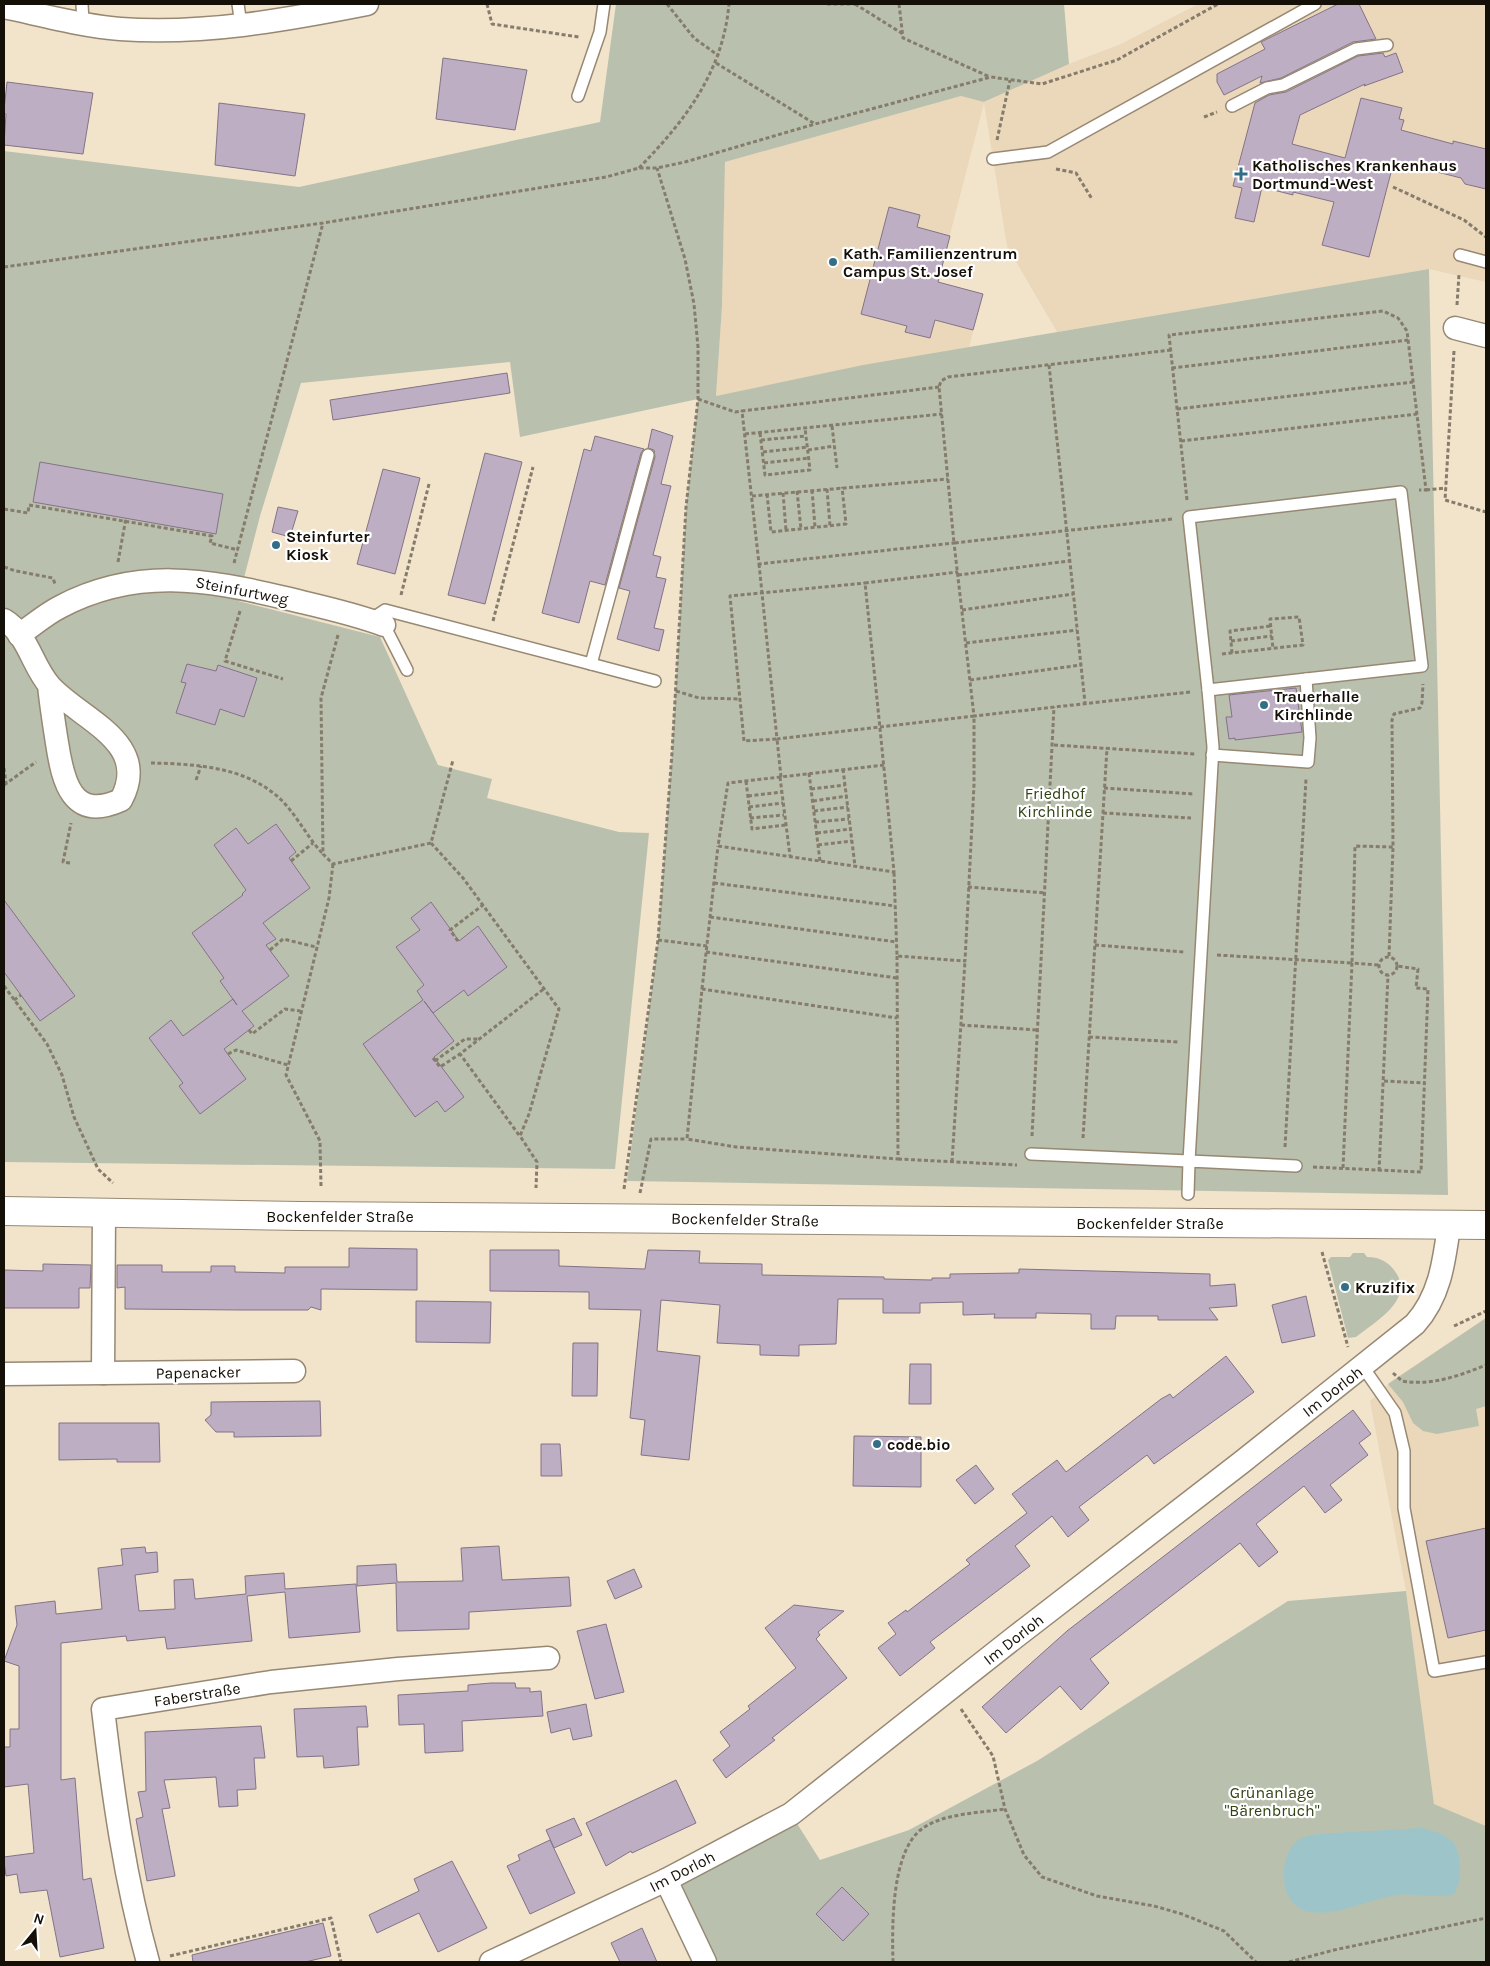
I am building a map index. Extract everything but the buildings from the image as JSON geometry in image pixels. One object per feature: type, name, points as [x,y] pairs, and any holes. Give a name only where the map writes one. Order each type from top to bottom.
[{"type":"main road","name":"Bockenfelder Straße","points":[[4,1211],[300,1216],[1486,1225]]},
{"type":"street","points":[[4,7],[83,13],[119,29],[186,30],[240,14],[363,4]]},
{"type":"street","points":[[1455,328],[1486,336]]},
{"type":"street","name":"Steinfurtweg","points":[[49,685],[62,777],[69,791],[80,802],[106,806],[121,800],[130,779],[130,764],[124,752],[111,737],[49,685],[11,627],[89,594],[121,585],[162,580],[200,580],[344,613],[383,619]]},
{"type":"street","points":[[103,1373],[104,1212]]},
{"type":"street","name":"Im Dorloh","points":[[490,1962],[666,1880],[791,1814],[1363,1367],[1415,1324],[1428,1310],[1443,1271],[1449,1226]]},
{"type":"street","name":"Papenacker","points":[[4,1374],[294,1371]]},
{"type":"street","name":"Faberstraße","points":[[154,1961],[139,1930],[114,1800],[103,1709],[271,1682],[398,1669],[548,1658]]},
{"type":"street","points":[[666,1880],[705,1962]]},
{"type":"lane","points":[[578,96],[597,39],[604,4]]},
{"type":"lane","points":[[993,159],[1048,152],[1315,4]]},
{"type":"lane","points":[[1232,106],[1267,88],[1283,85],[1356,49],[1387,45]]},
{"type":"lane","points":[[1460,255],[1486,262]]},
{"type":"lane","points":[[591,664],[648,455]]},
{"type":"lane","points":[[1188,1194],[1212,755],[1208,690],[1189,517],[1401,492],[1422,666],[1208,690]]},
{"type":"lane","points":[[383,619],[489,637],[655,681]]},
{"type":"lane","points":[[383,619],[407,670]]},
{"type":"lane","points":[[1212,755],[1308,762],[1310,730],[1306,679]]},
{"type":"lane","points":[[1031,1154],[1290,1166]]},
{"type":"lane","points":[[1363,1367],[1395,1413],[1404,1451],[1404,1508],[1434,1672],[1486,1662]]},
{"type":"path","points":[[487,4],[492,24],[597,39]]},
{"type":"path","points":[[667,4],[694,38],[719,56]]},
{"type":"path","points":[[639,168],[687,111],[708,80],[719,56],[729,4]]},
{"type":"path","points":[[827,4],[856,4],[903,34]]},
{"type":"path","points":[[899,4],[904,38],[991,77],[1042,84],[1117,60],[1218,4]]},
{"type":"path","points":[[716,63],[816,124]]},
{"type":"path","points":[[4,267],[323,223],[606,177],[639,168],[657,168],[686,162],[816,124],[991,77]]},
{"type":"path","points":[[993,159],[1010,80]]},
{"type":"path","points":[[624,1189],[658,940],[676,691],[686,507],[698,399],[698,347],[694,304],[685,260],[657,168]]},
{"type":"path","points":[[1051,168],[1076,173],[1092,199]]},
{"type":"path","points":[[1393,187],[1464,220],[1486,237]]},
{"type":"path","points":[[283,679],[225,662],[237,587],[238,550],[323,223]]},
{"type":"path","points":[[1460,255],[1445,500],[1486,512]]},
{"type":"path","points":[[759,564],[1189,517],[1169,335],[1383,311],[1398,318],[1407,330],[1426,490]]},
{"type":"path","points":[[1172,368],[1408,340]]},
{"type":"path","points":[[952,1162],[968,887],[974,716],[954,543],[939,388],[941,381],[948,377],[1170,350]]},
{"type":"path","points":[[1049,365],[1085,703]]},
{"type":"path","points":[[1177,409],[1413,382]]},
{"type":"path","points":[[698,399],[735,412],[939,388]]},
{"type":"path","points":[[742,411],[790,856]]},
{"type":"path","points":[[745,434],[942,414]]},
{"type":"path","points":[[1181,441],[1417,414]]},
{"type":"path","points":[[832,426],[836,468]]},
{"type":"path","points":[[760,433],[765,475],[810,470],[805,428]]},
{"type":"path","points":[[761,440],[806,436]]},
{"type":"path","points":[[763,452],[834,446]]},
{"type":"path","points":[[764,463],[809,458]]},
{"type":"path","points":[[489,637],[533,467]]},
{"type":"path","points":[[752,496],[842,487],[862,488],[948,479]]},
{"type":"path","points":[[383,619],[428,484]]},
{"type":"path","points":[[767,494],[772,532],[846,524],[842,487]]},
{"type":"path","points":[[1401,492],[1446,488]]},
{"type":"path","points":[[827,489],[830,526]]},
{"type":"path","points":[[812,490],[815,527]]},
{"type":"path","points":[[797,492],[801,529]]},
{"type":"path","points":[[783,493],[786,530]]},
{"type":"path","points":[[4,509],[28,513],[29,505],[125,519],[212,536],[210,543],[238,550]]},
{"type":"path","points":[[119,560],[125,519]]},
{"type":"path","points":[[1069,561],[958,574],[730,596],[744,741],[1208,690]]},
{"type":"path","points":[[4,567],[53,578]]},
{"type":"path","points":[[865,583],[894,872],[897,942],[898,1159]]},
{"type":"path","points":[[962,610],[1073,594]]},
{"type":"path","points":[[323,854],[321,698],[344,613]]},
{"type":"path","points":[[1204,656],[1273,649],[1303,645],[1299,617],[1270,619],[1273,649]]},
{"type":"path","points":[[1232,653],[1230,631],[1271,626]]},
{"type":"path","points":[[966,643],[1077,630]]},
{"type":"path","points":[[1231,642],[1272,636]]},
{"type":"path","points":[[228,668],[229,663]]},
{"type":"path","points":[[970,680],[1081,665]]},
{"type":"path","points":[[1389,956],[1393,847],[1392,720],[1394,714],[1400,711],[1420,708],[1423,694],[1422,666]]},
{"type":"path","points":[[676,691],[699,698],[740,699]]},
{"type":"path","points":[[640,1189],[651,1139],[687,1139],[736,1147],[898,1159],[1031,1166],[1054,745],[1054,707]]},
{"type":"path","points":[[1054,745],[1212,755]]},
{"type":"path","points":[[1082,1156],[1107,748]]},
{"type":"path","points":[[5,784],[40,759],[58,751]]},
{"type":"path","points":[[432,843],[453,760]]},
{"type":"path","points":[[1308,762],[1296,960],[1290,1166],[1421,1172],[1428,989],[1416,988],[1418,969],[1398,966]]},
{"type":"path","points":[[130,764],[152,763],[201,766],[229,772],[272,792],[313,843],[333,864]]},
{"type":"path","points":[[687,1139],[718,846],[728,783],[884,764]]},
{"type":"path","points":[[196,780],[201,766]]},
{"type":"path","points":[[4,768],[5,784]]},
{"type":"path","points":[[843,769],[855,866]]},
{"type":"path","points":[[809,774],[820,861]]},
{"type":"path","points":[[746,781],[752,829],[786,825]]},
{"type":"path","points":[[811,789],[845,785]]},
{"type":"path","points":[[1104,788],[1210,795]]},
{"type":"path","points":[[748,796],[782,792]]},
{"type":"path","points":[[813,801],[847,796]]},
{"type":"path","points":[[749,807],[783,803]]},
{"type":"path","points":[[814,811],[848,807]]},
{"type":"path","points":[[1103,813],[1209,819]]},
{"type":"path","points":[[750,818],[784,814]]},
{"type":"path","points":[[815,822],[849,818]]},
{"type":"path","points":[[70,864],[63,862],[72,820]]},
{"type":"path","points":[[817,833],[850,829]]},
{"type":"path","points":[[818,845],[852,841]]},
{"type":"path","points":[[291,861],[313,843]]},
{"type":"path","points":[[333,864],[432,843]]},
{"type":"path","points":[[432,843],[483,904],[559,1009],[529,1114],[520,1136]]},
{"type":"path","points":[[718,846],[894,872]]},
{"type":"path","points":[[1343,1168],[1355,846],[1393,847]]},
{"type":"path","points":[[321,1186],[320,1141],[286,1075],[300,1011],[329,898],[333,864]]},
{"type":"path","points":[[714,884],[895,906]]},
{"type":"path","points":[[968,887],[1046,893]]},
{"type":"path","points":[[458,941],[450,930],[483,904]]},
{"type":"path","points":[[710,917],[897,942]]},
{"type":"path","points":[[270,950],[283,939],[316,947]]},
{"type":"path","points":[[658,940],[707,946]]},
{"type":"path","points":[[1095,945],[1201,954],[1379,965]]},
{"type":"path","points":[[706,952],[897,978]]},
{"type":"path","points":[[897,956],[964,961]]},
{"type":"path","points":[[1389,956],[1380,960],[1381,972],[1388,975],[1393,974],[1398,966]]},
{"type":"path","points":[[1389,956],[1396,961],[1398,966]]},
{"type":"path","points":[[1379,1171],[1388,975]]},
{"type":"path","points":[[4,986],[46,1044],[62,1075],[74,1117],[98,1169],[113,1183]]},
{"type":"path","points":[[480,1038],[466,1039],[434,1060],[440,1067],[460,1054],[545,988]]},
{"type":"path","points":[[702,989],[898,1018]]},
{"type":"path","points":[[14,1000],[21,995]]},
{"type":"path","points":[[249,1030],[252,1034],[285,1010],[300,1011]]},
{"type":"path","points":[[961,1025],[1038,1030]]},
{"type":"path","points":[[1089,1037],[1196,1043]]},
{"type":"path","points":[[228,1054],[236,1050],[288,1065]]},
{"type":"path","points":[[460,1054],[537,1162],[536,1188]]},
{"type":"path","points":[[1384,1081],[1424,1083]]},
{"type":"path","points":[[1322,1252],[1348,1347]]},
{"type":"path","points":[[1454,1326],[1486,1311]]},
{"type":"path","points":[[1393,1373],[1402,1381],[1431,1381],[1449,1379],[1486,1365]]},
{"type":"path","points":[[948,1690],[993,1756],[1005,1809],[1024,1854],[1042,1877],[1098,1896],[1154,1906],[1182,1914],[1224,1931],[1256,1962]]},
{"type":"path","points":[[893,1962],[897,1880],[903,1854],[913,1838],[924,1828],[940,1821],[1005,1809]]},
{"type":"path","points":[[154,1961],[331,1918],[341,1962]]},
{"type":"path","points":[[1289,1962],[1334,1950],[1486,1918]]},
{"type":"shaded area","name":"Katholisches Krankenhaus Dortmund-West","points":[[1198,4],[1486,4],[1486,282],[1429,269],[1057,332],[1007,246],[984,103],[934,296],[983,294],[969,347],[716,396],[722,306],[725,162],[961,96],[985,102],[1069,64],[1121,44]]},
{"type":"shaded area","points":[[1486,1318],[1486,1826],[1434,1804],[1406,1591],[1370,1401],[1393,1380]]},
{"type":"green space","name":"Friedhof Kirchlinde","points":[[616,4],[1064,4],[1069,64],[984,102],[961,96],[725,162],[722,306],[716,396],[863,365],[1429,269],[1448,1195],[627,1181],[658,940],[672,753],[686,507],[698,399],[520,437],[510,362],[301,383],[260,516],[238,601],[380,637],[438,765],[492,779],[487,798],[619,832],[649,833],[615,1169],[4,1162],[4,151],[299,187],[600,122]]},
{"type":"green space","points":[[1353,1253],[1364,1253],[1367,1257],[1379,1259],[1389,1264],[1400,1280],[1400,1290],[1397,1300],[1382,1317],[1356,1337],[1348,1338],[1328,1260],[1331,1257],[1350,1257]]},
{"type":"green space","points":[[1486,1318],[1486,1406],[1476,1409],[1479,1426],[1437,1434],[1423,1431],[1413,1423],[1403,1402],[1388,1384]]},
{"type":"green space","name":"Grünanlage \"Bärenbruch\"","points":[[1406,1591],[1434,1804],[1486,1826],[1486,1962],[705,1962],[666,1880],[791,1814],[820,1860],[909,1830],[1037,1761],[1288,1601]]},
{"type":"water","points":[[1422,1828],[1445,1836],[1454,1844],[1457,1850],[1460,1874],[1454,1894],[1440,1896],[1397,1895],[1322,1913],[1300,1908],[1292,1901],[1287,1892],[1284,1881],[1284,1869],[1291,1848],[1300,1839],[1316,1834]]},
{"type":"place","name":"Katholisches Krankenhaus Dortmund-West","points":[[1241,174]]},
{"type":"place","name":"Kath. Familienzentrum Campus St. Josef","points":[[833,262]]},
{"type":"place","name":"Steinfurter Kiosk","points":[[276,545]]},
{"type":"place","name":"Trauerhalle Kirchlinde","points":[[1264,705]]},
{"type":"place","name":"Kruzifix","points":[[1345,1287]]},
{"type":"place","name":"code.bio","points":[[877,1444]]}]
